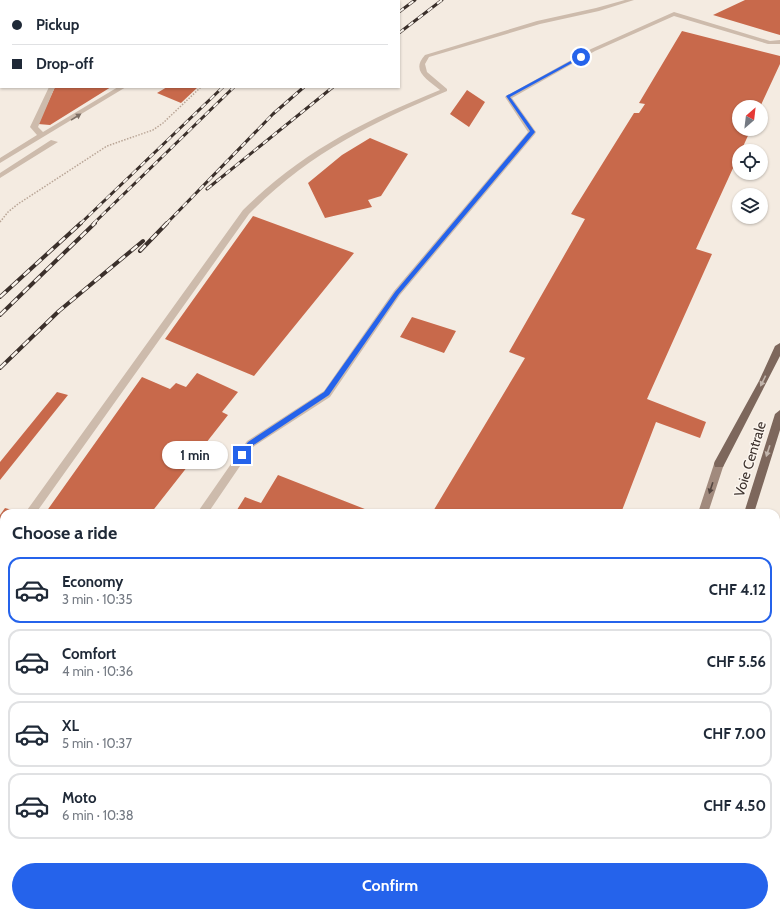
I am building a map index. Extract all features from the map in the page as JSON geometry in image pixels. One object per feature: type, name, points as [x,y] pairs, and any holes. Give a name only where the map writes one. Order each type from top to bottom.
[{"type":"main road","points":[[704,509],[719,464],[763,382],[780,346]]},
{"type":"main road","name":"Voie Centrale","points":[[750,509],[780,414]]},
{"type":"street","points":[[33,509],[246,212],[270,187],[314,154],[350,133],[405,105],[445,90],[424,73],[422,63],[427,56],[526,26],[597,10],[631,0]]},
{"type":"street","points":[[205,509],[250,444],[327,394],[397,293],[532,132],[508,97],[593,50],[674,14],[770,43],[780,42]]},
{"type":"street","points":[[41,135],[34,127],[52,88]]},
{"type":"street","points":[[0,162],[41,135],[54,130],[121,88]]},
{"type":"street","points":[[0,176],[54,142]]},
{"type":"path","points":[[0,222],[8,212],[18,204],[87,158],[107,146],[153,130],[163,123],[200,88]]},
{"type":"building","points":[[745,0],[780,0],[780,35],[713,15]]},
{"type":"building","points":[[682,31],[780,56],[780,64],[763,100],[732,100],[732,136],[748,136],[744,144],[732,144],[732,170],[696,249],[712,254],[647,399],[706,422],[700,438],[656,422],[623,509],[434,509],[525,358],[509,352],[585,219],[571,214],[634,113],[639,113],[645,104],[639,103]]},
{"type":"building","points":[[55,88],[109,88],[50,125],[38,124]]},
{"type":"building","points":[[165,88],[197,88],[181,103],[157,93]]},
{"type":"building","points":[[467,90],[485,102],[469,127],[450,114]]},
{"type":"building","points":[[370,138],[408,154],[381,196],[368,200],[372,207],[325,218],[308,183],[342,155]]},
{"type":"building","points":[[253,216],[354,253],[254,376],[165,339]]},
{"type":"building","points":[[412,317],[456,331],[444,353],[400,337]]},
{"type":"building","points":[[197,373],[238,392],[222,412],[228,415],[154,509],[48,509],[142,377],[170,389],[176,383],[186,387]]},
{"type":"building","points":[[57,392],[68,395],[0,480],[0,462]]},
{"type":"building","points":[[278,475],[365,509],[238,509],[245,497],[261,503]]},
{"type":"railway","points":[[400,11],[415,0]]},
{"type":"railway","points":[[400,32],[442,0]]},
{"type":"railway","points":[[80,224],[222,88]]},
{"type":"railway","points":[[93,224],[233,88]]},
{"type":"railway","points":[[166,224],[273,114],[303,88]]},
{"type":"railway","points":[[207,189],[332,88]]},
{"type":"railway","points":[[0,297],[81,223]]},
{"type":"railway","points":[[0,315],[95,223]]},
{"type":"railway","points":[[140,251],[167,223]]},
{"type":"railway","points":[[0,368],[59,311],[143,241]]},
{"type":"route","points":[[242,455],[250,444],[327,394],[397,293],[532,132],[508,97],[581,57]]}]
